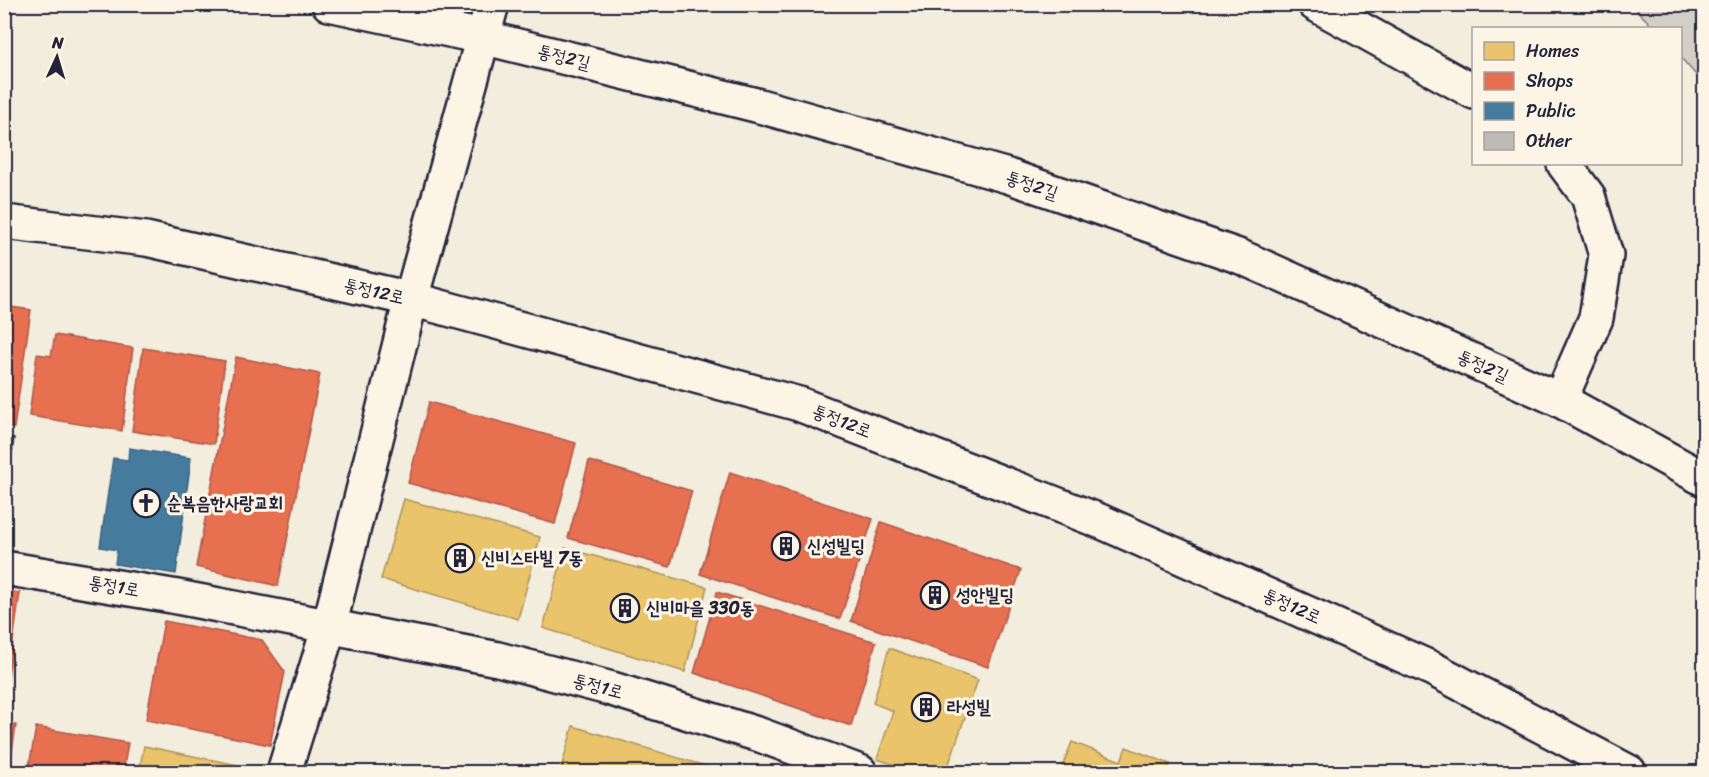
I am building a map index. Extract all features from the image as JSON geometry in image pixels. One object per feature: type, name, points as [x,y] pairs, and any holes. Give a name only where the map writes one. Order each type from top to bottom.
[{"type":"street","name":"통정2길","points":[[328,4],[482,37],[756,105],[1008,176],[1240,257],[1560,400],[1704,479]]},
{"type":"street","points":[[284,772],[329,627],[411,299],[492,4]]},
{"type":"street","points":[[1315,4],[1472,91]]},
{"type":"street","points":[[1560,400],[1596,318],[1606,255],[1588,196],[1565,165]]},
{"type":"street","name":"통정12로","points":[[4,222],[146,239],[411,299],[799,404],[1102,522],[1433,669],[1629,772]]},
{"type":"street","name":"통정1로","points":[[4,568],[172,596],[498,659],[612,689],[760,735],[860,772]]},
{"type":"shaded area","points":[[1632,5],[1704,5],[1704,84],[1682,59],[1682,27],[1653,27]]},
{"type":"building: Homes","name":"신비스타빌 7동","points":[[404,499],[540,537],[518,619],[381,579]]},
{"type":"building: Homes","name":"신비마을 330동","points":[[565,548],[707,587],[685,672],[543,628]]},
{"type":"building: Homes","name":"라성빌","points":[[889,648],[978,680],[946,772],[917,772],[877,759],[893,711],[873,703]]},
{"type":"building: Homes","points":[[573,726],[722,771],[560,772]]},
{"type":"building: Homes","points":[[1072,742],[1121,761],[1126,747],[1170,764],[1167,772],[1060,772]]},
{"type":"building: Homes","points":[[144,746],[243,766],[241,772],[139,772]]},
{"type":"building: Shops","points":[[4,306],[31,310],[14,428],[4,427]]},
{"type":"building: Shops","points":[[55,335],[133,348],[122,431],[29,416],[37,354],[51,356]]},
{"type":"building: Shops","points":[[143,348],[225,361],[214,444],[132,431]]},
{"type":"building: Shops","points":[[236,357],[320,374],[278,586],[196,567]]},
{"type":"building: Shops","points":[[429,402],[576,443],[555,524],[408,483]]},
{"type":"building: Shops","points":[[589,461],[692,491],[670,567],[568,538]]},
{"type":"building: Shops","name":"신성빌딩","points":[[730,472],[873,519],[840,619],[700,574]]},
{"type":"building: Shops","name":"성안빌딩","points":[[881,522],[1021,570],[988,667],[851,621]]},
{"type":"building: Shops","points":[[4,591],[20,593],[6,690],[4,689]]},
{"type":"building: Shops","points":[[717,592],[876,642],[851,726],[694,673]]},
{"type":"building: Shops","points":[[164,621],[262,640],[285,672],[270,745],[146,720]]},
{"type":"building: Shops","points":[[4,723],[16,725],[9,772],[4,772]]},
{"type":"building: Shops","points":[[36,727],[128,743],[123,772],[28,772]]},
{"type":"building: Public","name":"순복음한사랑교회","points":[[129,448],[191,458],[176,574],[115,564],[117,550],[100,547],[113,458],[128,460]]},
{"type":"building: Other","points":[[4,437],[14,438],[4,514]]},
{"type":"place","name":"순복음한사랑교회","points":[[146,503]]},
{"type":"place","name":"신성빌딩","points":[[786,546]]},
{"type":"place","name":"신비스타빌 7동","points":[[460,558]]},
{"type":"place","name":"성안빌딩","points":[[935,595]]},
{"type":"place","name":"신비마을 330동","points":[[625,608]]},
{"type":"place","name":"라성빌","points":[[926,707]]}]
